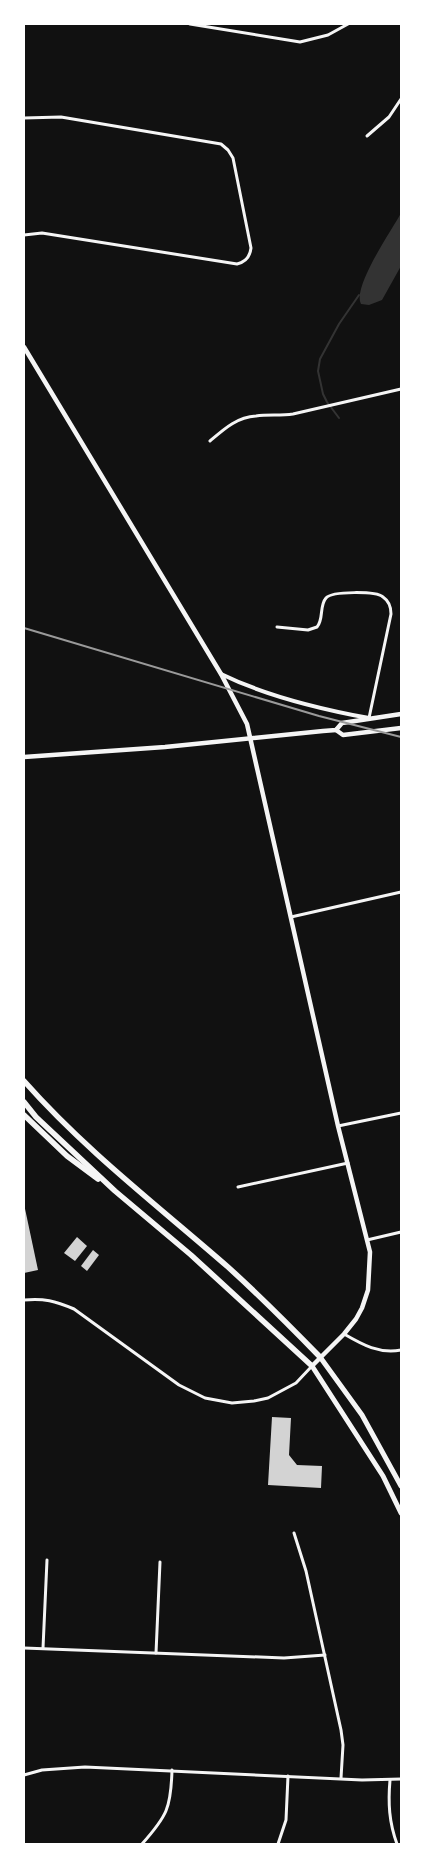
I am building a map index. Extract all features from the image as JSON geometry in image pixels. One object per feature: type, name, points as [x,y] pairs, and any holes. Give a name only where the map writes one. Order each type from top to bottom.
[{"type":"highway","points":[[24,1081],[58,1119],[99,1158],[227,1267],[284,1320],[320,1357],[362,1415],[401,1486]]},
{"type":"highway","points":[[24,1102],[36,1116],[115,1192]]},
{"type":"highway","points":[[24,1115],[66,1156],[115,1192],[191,1255],[312,1366],[383,1476],[401,1514]]},
{"type":"main road","points":[[24,347],[221,674],[247,724],[338,1126],[367,1240],[370,1265],[368,1290],[356,1319],[312,1366]]},
{"type":"main road","points":[[336,730],[342,723],[401,714]]},
{"type":"main road","points":[[24,757],[336,730],[343,735],[401,728]]},
{"type":"street","points":[[190,24],[300,42],[328,35],[348,24]]},
{"type":"street","points":[[367,136],[389,117],[401,99]]},
{"type":"street","points":[[24,118],[61,117],[221,144],[233,158],[251,248],[245,261],[237,264],[42,233],[24,234]]},
{"type":"street","points":[[210,441],[232,424],[245,418],[292,414],[401,389]]},
{"type":"street","points":[[221,674],[244,685],[334,712],[369,718],[391,614],[390,605],[384,597],[375,594],[337,593],[330,595],[324,602],[322,619],[317,627],[308,630],[277,627]]},
{"type":"street","points":[[290,917],[401,892]]},
{"type":"street","points":[[338,1126],[401,1113]]},
{"type":"street","points":[[238,1187],[348,1164]]},
{"type":"street","points":[[367,1240],[401,1232]]},
{"type":"street","points":[[24,1300],[42,1299],[55,1301],[74,1309],[179,1385],[205,1398],[232,1403],[254,1402],[268,1398],[296,1383],[312,1366]]},
{"type":"street","points":[[344,1334],[369,1348],[383,1351],[401,1350]]},
{"type":"street","points":[[294,1533],[306,1571],[341,1730],[343,1753],[341,1778]]},
{"type":"street","points":[[43,1648],[47,1560]]},
{"type":"street","points":[[156,1653],[160,1562]]},
{"type":"street","points":[[24,1648],[284,1658],[325,1655]]},
{"type":"street","points":[[24,1774],[42,1770],[85,1767],[401,1779]]},
{"type":"street","points":[[142,1844],[166,1813],[172,1795],[172,1770]]},
{"type":"street","points":[[278,1844],[286,1820],[288,1776]]},
{"type":"street","points":[[390,1780],[389,1818],[397,1844]]},
{"type":"shaded area","points":[[401,213],[401,266],[382,300],[369,305],[361,304],[362,285],[367,272]]},
{"type":"building","points":[[24,1204],[38,1270],[24,1273]]},
{"type":"building","points":[[77,1237],[87,1246],[75,1261],[64,1253]]},
{"type":"building","points":[[93,1250],[99,1255],[87,1271],[81,1266]]},
{"type":"building","points":[[272,1417],[291,1418],[289,1455],[297,1465],[322,1466],[321,1488],[268,1485]]},
{"type":"waterway","points":[[339,418],[323,394],[318,371],[320,359],[339,324],[359,295]]},
{"type":"railway","points":[[24,628],[319,716],[401,737]]}]
